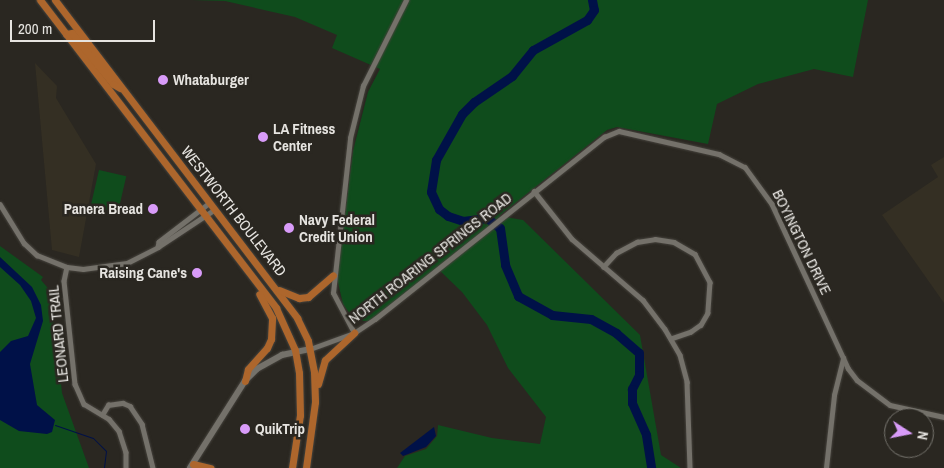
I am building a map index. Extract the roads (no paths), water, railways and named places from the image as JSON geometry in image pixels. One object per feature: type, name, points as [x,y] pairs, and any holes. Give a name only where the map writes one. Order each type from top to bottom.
[{"type":"main road","name":"WESTWORTH BOULEVARD","points":[[40,0],[276,308],[296,350],[300,415],[292,468]]},
{"type":"main road","name":"WESTWORTH BOULEVARD","points":[[54,0],[278,290],[299,322],[310,350],[314,402],[307,468]]},
{"type":"main road","points":[[66,34],[72,33],[113,84],[123,89]]},
{"type":"main road","points":[[124,110],[134,109],[158,141],[168,147]]},
{"type":"main road","points":[[245,381],[248,369],[267,348],[272,327],[270,310],[246,269]]},
{"type":"main road","points":[[278,290],[299,298],[308,297],[333,275]]},
{"type":"main road","points":[[314,402],[325,360],[354,333]]},
{"type":"main road","points":[[300,415],[313,417]]},
{"type":"main road","points":[[192,466],[211,468]]},
{"type":"street","points":[[354,333],[333,294],[333,275],[355,113],[366,77],[406,0]]},
{"type":"street","name":"BOYINGTON DRIVE","points":[[534,191],[604,137],[619,131],[729,157],[744,167],[772,204],[843,358],[857,380],[885,402],[900,409],[944,417]]},
{"type":"street","points":[[534,191],[572,240],[643,300],[671,339],[680,355],[687,382],[690,468]]},
{"type":"street","name":"NORTH ROARING SPRINGS ROAD","points":[[310,350],[354,333],[500,221],[534,191]]},
{"type":"street","points":[[0,204],[24,243],[37,255],[67,267],[83,269],[127,263],[158,247],[212,206]]},
{"type":"street","points":[[158,247],[159,242],[212,206]]},
{"type":"street","points":[[604,267],[616,253],[637,242],[656,239],[674,242],[695,254],[710,282],[708,313],[701,325],[691,332],[671,339]]},
{"type":"street","name":"LEONARD TRAIL","points":[[67,267],[64,281],[75,384],[84,404],[119,431],[126,452],[126,468]]},
{"type":"street","points":[[192,466],[245,381],[272,359],[296,350],[310,350]]},
{"type":"street","points":[[826,468],[834,395],[843,358]]},
{"type":"street","points":[[102,416],[108,405],[123,403],[130,406],[142,424],[153,468]]},
{"type":"waterway","points":[[592,0],[594,10],[587,20],[533,50],[512,76],[474,102],[462,114],[436,160],[431,192],[439,209],[448,216],[463,221],[487,218],[500,228],[505,265],[518,296],[552,315],[591,319],[616,333],[639,353],[639,375],[632,389],[632,403],[646,435],[651,468]]},
{"type":"waterway","points":[[55,425],[93,438],[106,451],[104,468]]},
{"type":"place","name":"Whataburger","points":[[163,80]]},
{"type":"place","name":"LA Fitness Center","points":[[263,137]]},
{"type":"place","name":"Panera Bread","points":[[153,209]]},
{"type":"place","name":"Navy Federal Credit Union","points":[[289,228]]},
{"type":"place","name":"Raising Cane's","points":[[197,273]]},
{"type":"place","name":"QuikTrip","points":[[245,429]]}]
